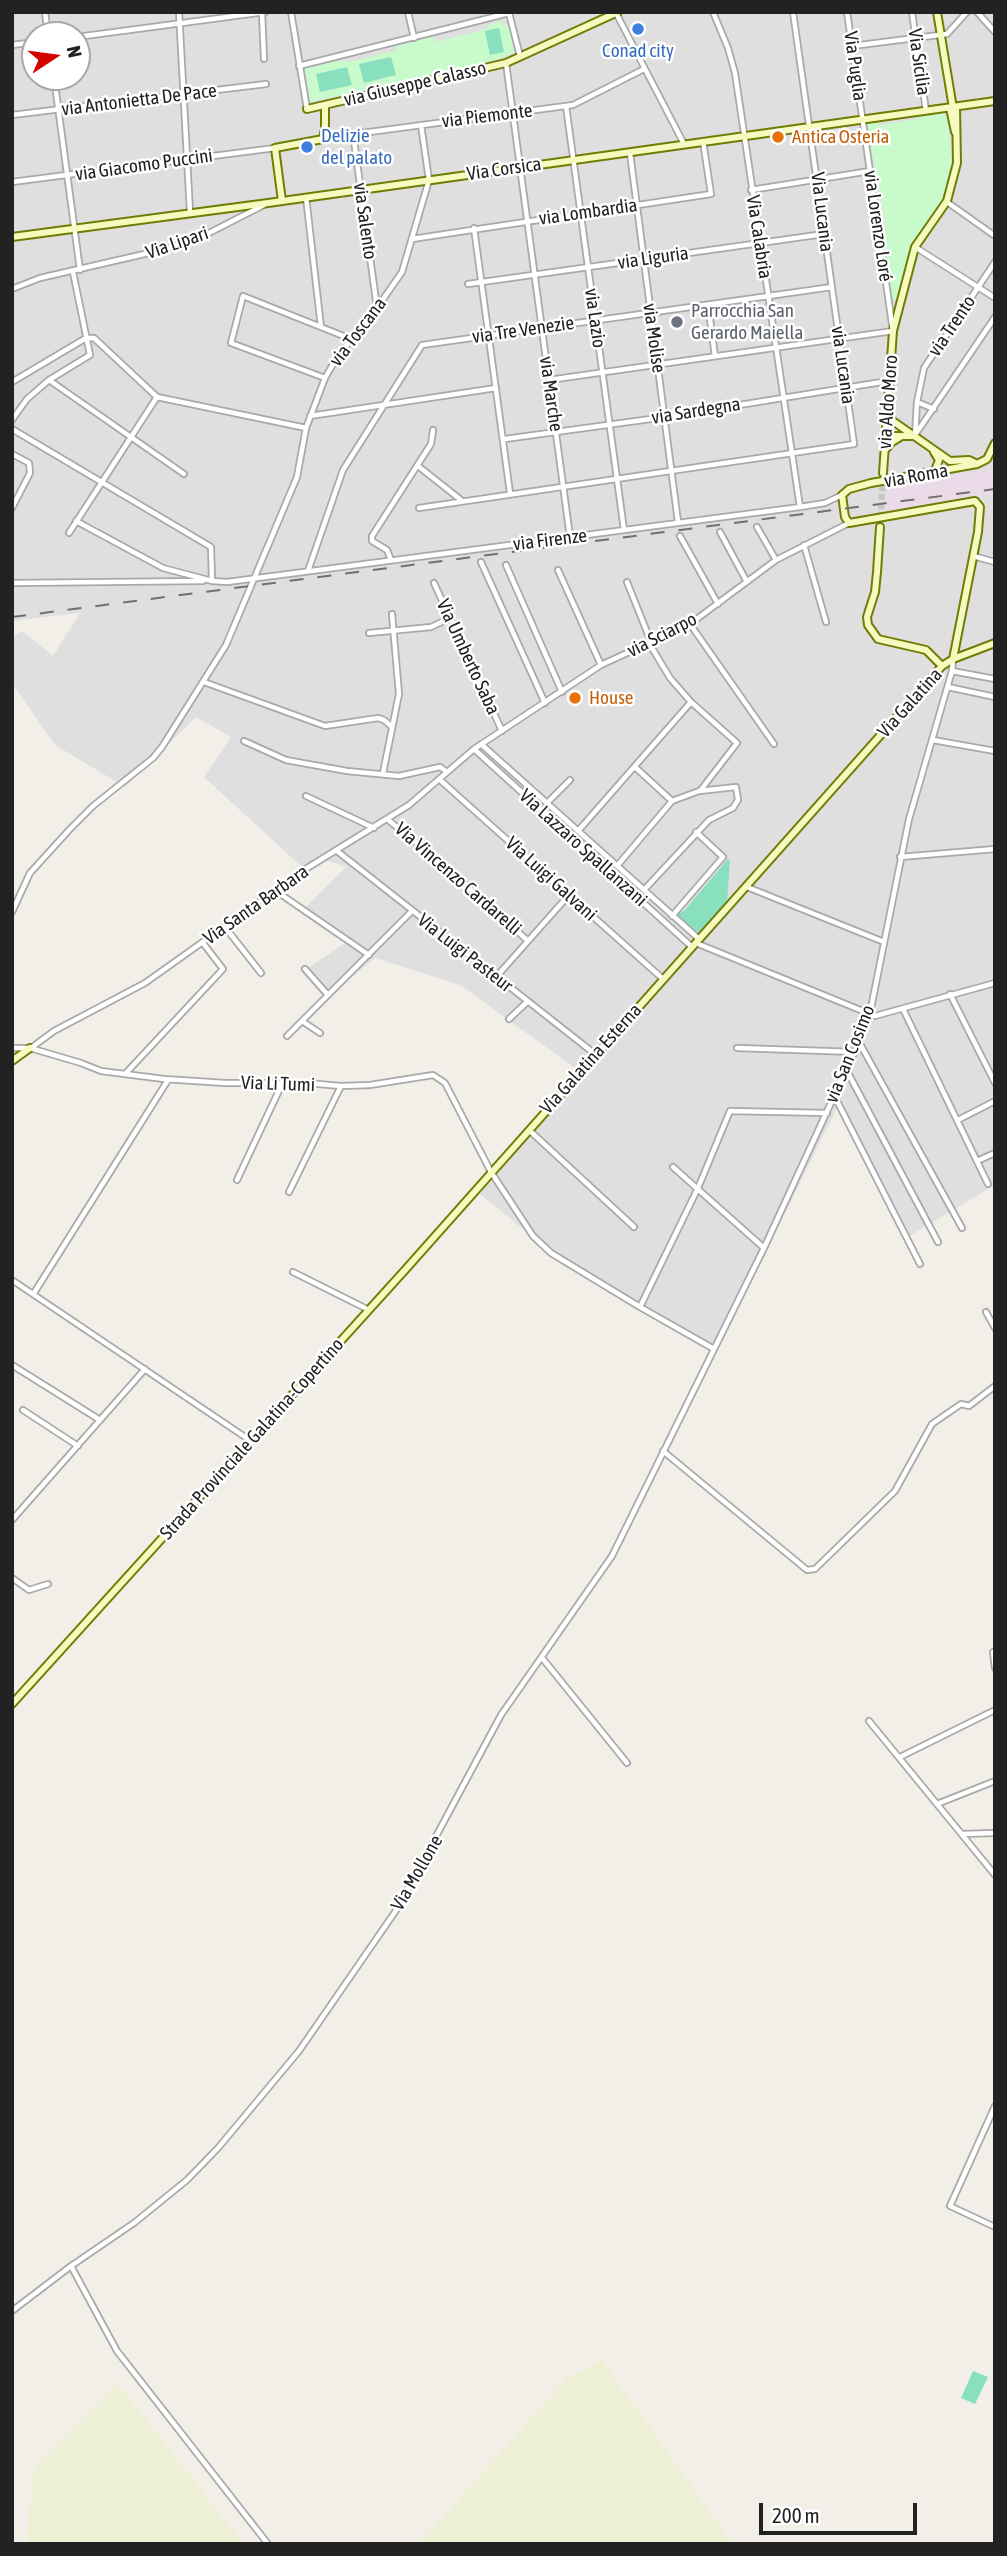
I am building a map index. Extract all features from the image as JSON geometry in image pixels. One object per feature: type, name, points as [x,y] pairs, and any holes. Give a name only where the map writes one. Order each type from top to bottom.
[{"type":"street","points":[[178,12],[190,212]]},
{"type":"street","points":[[91,35],[263,12],[264,59]]},
{"type":"street","points":[[291,12],[307,109]]},
{"type":"street","points":[[408,12],[414,38]]},
{"type":"street","name":"Via Calabria","points":[[713,12],[733,65],[800,507]]},
{"type":"street","name":"Via Lucania","points":[[793,12],[832,287]]},
{"type":"street","name":"Via Puglia","points":[[847,12],[862,120]]},
{"type":"street","name":"Via Sicilia","points":[[912,12],[926,111]]},
{"type":"street","points":[[937,12],[957,137],[957,163],[947,201],[915,247],[995,298]]},
{"type":"street","points":[[852,46],[947,34],[967,12]]},
{"type":"street","points":[[977,12],[995,32]]},
{"type":"street","points":[[982,18],[986,12]]},
{"type":"street","points":[[299,66],[509,13],[520,56]]},
{"type":"street","points":[[613,13],[684,144]]},
{"type":"street","name":"via Giuseppe Calasso","points":[[307,109],[506,63],[613,13]]},
{"type":"street","points":[[506,63],[520,167]]},
{"type":"street","name":"via Piemonte","points":[[323,138],[577,104],[643,69]]},
{"type":"street","name":"via Antonietta De Pace","points":[[12,115],[266,85]]},
{"type":"street","points":[[56,91],[80,270]]},
{"type":"street","name":"Via Corsica","points":[[12,237],[995,101]]},
{"type":"street","name":"via Giuseppe Calasso","points":[[323,138],[325,105]]},
{"type":"street","name":"via Lazio","points":[[566,106],[624,530]]},
{"type":"street","name":"via Lorenzo Loré","points":[[862,120],[893,331]]},
{"type":"street","name":"via Toscana","points":[[12,912],[30,873],[93,806],[152,758],[172,733],[226,645],[297,477],[306,428],[325,379],[337,357],[402,272],[429,180],[421,125]]},
{"type":"street","name":"via Salento","points":[[353,133],[377,308]]},
{"type":"street","points":[[282,201],[275,148],[323,138]]},
{"type":"street","name":"via Lombardia","points":[[412,239],[711,194],[702,141]]},
{"type":"street","name":"via Giacomo Puccini","points":[[12,182],[275,148]]},
{"type":"street","name":"via Molise","points":[[630,153],[678,522]]},
{"type":"street","name":"via Marche","points":[[520,167],[570,537]]},
{"type":"street","points":[[751,190],[870,171]]},
{"type":"street","points":[[306,197],[321,327]]},
{"type":"street","points":[[947,201],[995,236]]},
{"type":"street","name":"Via Lipari","points":[[12,289],[40,278],[166,250],[205,235],[268,203]]},
{"type":"street","points":[[474,228],[505,439],[510,493]]},
{"type":"street","name":"via Liguria","points":[[468,284],[824,234]]},
{"type":"street","name":"via Aldo Moro","points":[[883,473],[893,331],[915,247]]},
{"type":"street","name":"via Trento","points":[[915,436],[917,402],[924,368],[995,262]]},
{"type":"street","points":[[12,420],[27,399],[49,380],[90,355],[73,271]]},
{"type":"street","name":"via Tre Venezie","points":[[382,407],[422,345],[832,287]]},
{"type":"street","name":"via Lucania","points":[[792,453],[854,444],[832,287]]},
{"type":"street","points":[[325,379],[230,344],[243,296],[351,339]]},
{"type":"street","points":[[708,304],[715,356]]},
{"type":"street","points":[[915,436],[995,317]]},
{"type":"street","points":[[549,380],[893,331]]},
{"type":"street","points":[[12,382],[86,338],[94,338],[157,397],[306,428]]},
{"type":"street","points":[[49,380],[184,474]]},
{"type":"street","name":"via Sardegna","points":[[505,439],[665,417],[888,381]]},
{"type":"street","points":[[310,416],[496,388]]},
{"type":"street","points":[[69,533],[157,397]]},
{"type":"street","points":[[917,402],[934,409]]},
{"type":"street","points":[[308,571],[343,470],[382,407]]},
{"type":"street","points":[[887,418],[904,433]]},
{"type":"street","points":[[12,429],[211,547],[212,581],[157,565],[76,521]]},
{"type":"street","points":[[391,560],[387,551],[372,541],[372,536],[431,444],[433,430]]},
{"type":"street","points":[[886,433],[915,436],[950,461],[969,460],[977,464],[987,459],[995,443]]},
{"type":"street","points":[[885,450],[904,433]]},
{"type":"street","points":[[933,451],[948,471]]},
{"type":"street","points":[[419,508],[792,453]]},
{"type":"street","points":[[12,454],[29,463],[30,473],[12,508]]},
{"type":"street","points":[[934,473],[939,460]]},
{"type":"street","points":[[948,471],[950,461]]},
{"type":"street","name":"via Roma","points":[[842,495],[849,489],[860,486],[977,464]]},
{"type":"street","points":[[418,466],[461,500]]},
{"type":"street","points":[[842,495],[843,509],[849,523]]},
{"type":"street","name":"via Firenze","points":[[12,583],[227,582],[800,507],[825,503],[842,495]]},
{"type":"street","name":"Via Galatina","points":[[696,943],[942,666],[953,659],[980,507],[975,501],[849,523]]},
{"type":"street","name":"via Sciarpo","points":[[474,749],[601,665],[690,624],[776,560],[849,523]]},
{"type":"street","points":[[757,527],[776,560]]},
{"type":"street","points":[[880,527],[875,593],[867,617],[868,625],[878,639],[926,650],[942,666]]},
{"type":"street","points":[[720,532],[747,582]]},
{"type":"street","points":[[680,536],[718,604]]},
{"type":"street","points":[[804,545],[826,622]]},
{"type":"street","points":[[973,556],[995,562]]},
{"type":"street","points":[[481,562],[545,703]]},
{"type":"street","points":[[157,565],[169,582]]},
{"type":"street","points":[[506,565],[562,691]]},
{"type":"street","points":[[558,570],[601,665]]},
{"type":"street","points":[[626,582],[650,643],[670,678],[691,702],[737,743],[699,791]]},
{"type":"street","name":"Via Umberto Saba","points":[[434,583],[502,731]]},
{"type":"street","points":[[383,773],[399,694],[393,614]]},
{"type":"street","points":[[369,633],[431,627],[450,618]]},
{"type":"street","points":[[690,624],[774,744]]},
{"type":"street","points":[[953,659],[995,643]]},
{"type":"street","name":"via San Cosimo","points":[[713,1349],[764,1248],[855,1052],[870,1013],[900,857],[953,671],[953,659]]},
{"type":"street","points":[[953,671],[995,679]]},
{"type":"street","points":[[204,682],[325,726],[378,718],[392,727]]},
{"type":"street","points":[[948,687],[995,697]]},
{"type":"street","points":[[578,831],[691,702]]},
{"type":"street","points":[[933,740],[995,751]]},
{"type":"street","points":[[244,741],[286,760],[304,764],[399,776],[440,767],[447,772]]},
{"type":"street","name":"Via Lazzaro Spallanzani","points":[[481,744],[644,890],[696,943]]},
{"type":"street","name":"Via Lazzaro Spallanzani","points":[[474,749],[696,943]]},
{"type":"street","name":"Via Santa Barbara","points":[[30,1048],[54,1031],[145,984],[304,870],[409,805],[474,749]]},
{"type":"street","points":[[635,767],[672,801]]},
{"type":"street","name":"Via Luigi Galvani","points":[[439,779],[663,979]]},
{"type":"street","points":[[548,803],[570,780]]},
{"type":"street","points":[[617,866],[672,801],[699,791],[736,787],[738,800],[733,808],[709,820],[695,832],[644,890]]},
{"type":"street","points":[[306,796],[374,828]]},
{"type":"street","name":"Via Vincenzo Cardarelli","points":[[387,819],[440,862],[527,940]]},
{"type":"street","points":[[672,916],[723,857],[695,832]]},
{"type":"street","points":[[900,857],[995,849]]},
{"type":"street","name":"Via Luigi Pasteur","points":[[337,851],[411,912],[595,1054]]},
{"type":"street","points":[[747,887],[884,942]]},
{"type":"street","points":[[276,891],[369,954]]},
{"type":"street","points":[[497,976],[568,896]]},
{"type":"street","points":[[287,1036],[411,912]]},
{"type":"street","points":[[225,927],[261,973]]},
{"type":"street","points":[[126,1073],[222,969],[203,943]]},
{"type":"street","points":[[696,943],[874,1016],[995,983]]},
{"type":"street","name":"Via Galatina Esterna","points":[[491,1172],[696,943]]},
{"type":"street","points":[[305,969],[328,995]]},
{"type":"street","points":[[950,995],[995,1083]]},
{"type":"street","points":[[509,1019],[527,1002]]},
{"type":"street","points":[[902,1008],[988,1184]]},
{"type":"street","points":[[302,1021],[320,1033]]},
{"type":"street","points":[[859,1042],[962,1228]]},
{"type":"street","name":"Via Li Tumi","points":[[12,1048],[30,1048],[101,1071],[169,1079],[341,1086],[369,1085],[433,1075],[445,1083],[491,1172]]},
{"type":"street","points":[[12,1061],[30,1048]]},
{"type":"street","points":[[737,1048],[855,1052]]},
{"type":"street","points":[[846,1070],[937,1242]]},
{"type":"street","points":[[34,1293],[169,1079]]},
{"type":"street","points":[[237,1180],[283,1082]]},
{"type":"street","points":[[289,1192],[341,1086]]},
{"type":"street","points":[[834,1097],[920,1264]]},
{"type":"street","points":[[958,1121],[995,1101]]},
{"type":"street","points":[[640,1307],[698,1188],[730,1111],[827,1113]]},
{"type":"street","points":[[528,1130],[634,1227]]},
{"type":"street","points":[[976,1161],[995,1153]]},
{"type":"street","points":[[673,1167],[764,1248]]},
{"type":"street","points":[[491,1172],[533,1236],[551,1253],[713,1349]]},
{"type":"street","name":"Strada Provinciale Galatina-Copertino","points":[[12,1704],[491,1172]]},
{"type":"street","points":[[293,1272],[369,1310]]},
{"type":"street","points":[[12,1280],[251,1441]]},
{"type":"street","points":[[986,1312],[995,1328]]},
{"type":"street","name":"Via Mollone","points":[[12,2311],[134,2223],[187,2180],[218,2148],[299,2051],[397,1909],[501,1715],[612,1556],[713,1349]]},
{"type":"street","points":[[12,1365],[100,1420]]},
{"type":"street","points":[[12,1520],[145,1369]]},
{"type":"street","points":[[663,1451],[807,1570],[815,1569],[895,1491],[932,1424],[961,1404],[969,1406],[995,1386]]},
{"type":"street","points":[[23,1410],[78,1446]]},
{"type":"street","points":[[12,1578],[29,1590],[48,1584]]},
{"type":"street","points":[[995,1651],[995,1668]]},
{"type":"street","points":[[542,1659],[627,1763]]},
{"type":"street","points":[[900,1757],[995,1710]]},
{"type":"street","points":[[869,1721],[995,1875]]},
{"type":"street","points":[[937,1804],[995,1780]]},
{"type":"street","points":[[962,1835],[995,1833]]},
{"type":"street","points":[[995,2106],[950,2206],[995,2227]]},
{"type":"street","points":[[71,2266],[128,2367],[268,2544]]},
{"type":"shaded area","points":[[12,12],[995,12],[995,1185],[906,1238],[837,1108],[717,1350],[543,1245],[480,1194],[582,1073],[460,985],[375,958],[325,999],[302,972],[345,943],[300,913],[346,867],[329,861],[303,868],[204,777],[231,737],[196,717],[125,787],[55,745],[12,683],[12,639],[22,631],[53,656],[80,613],[12,621]]},
{"type":"shaded area","points":[[995,469],[995,494],[886,512],[888,484]]},
{"type":"green space","points":[[501,21],[503,26],[508,25],[515,52],[496,60],[310,102],[305,68],[344,60],[346,63],[397,50],[396,46],[434,37],[436,42],[489,28],[489,24]]},
{"type":"green space","points":[[499,28],[504,52],[490,55],[485,31]]},
{"type":"green space","points":[[391,57],[396,75],[364,83],[359,64]]},
{"type":"green space","points":[[347,67],[352,85],[320,92],[316,74]]},
{"type":"green space","points":[[941,112],[947,116],[953,169],[943,198],[910,249],[898,297],[894,300],[881,238],[887,233],[867,125],[880,120],[879,125]]},
{"type":"green space","points":[[728,859],[727,902],[701,931],[695,932],[676,915],[684,911]]},
{"type":"green space","points":[[602,2360],[733,2544],[419,2544],[567,2378]]},
{"type":"green space","points":[[973,2371],[988,2377],[975,2404],[961,2398]]},
{"type":"green space","points":[[118,2384],[244,2544],[26,2544],[34,2468]]},
{"type":"tunnel","points":[[880,527],[883,476]]},
{"type":"railway","points":[[12,617],[995,489]]},
{"type":"place","name":"Conad city","points":[[638,29]]},
{"type":"place","name":"Antica Osteria","points":[[778,137]]},
{"type":"place","name":"Delizie del palato","points":[[307,147]]},
{"type":"place","name":"Parrocchia San Gerardo Maiella","points":[[677,322]]},
{"type":"place","name":"House","points":[[575,698]]}]
